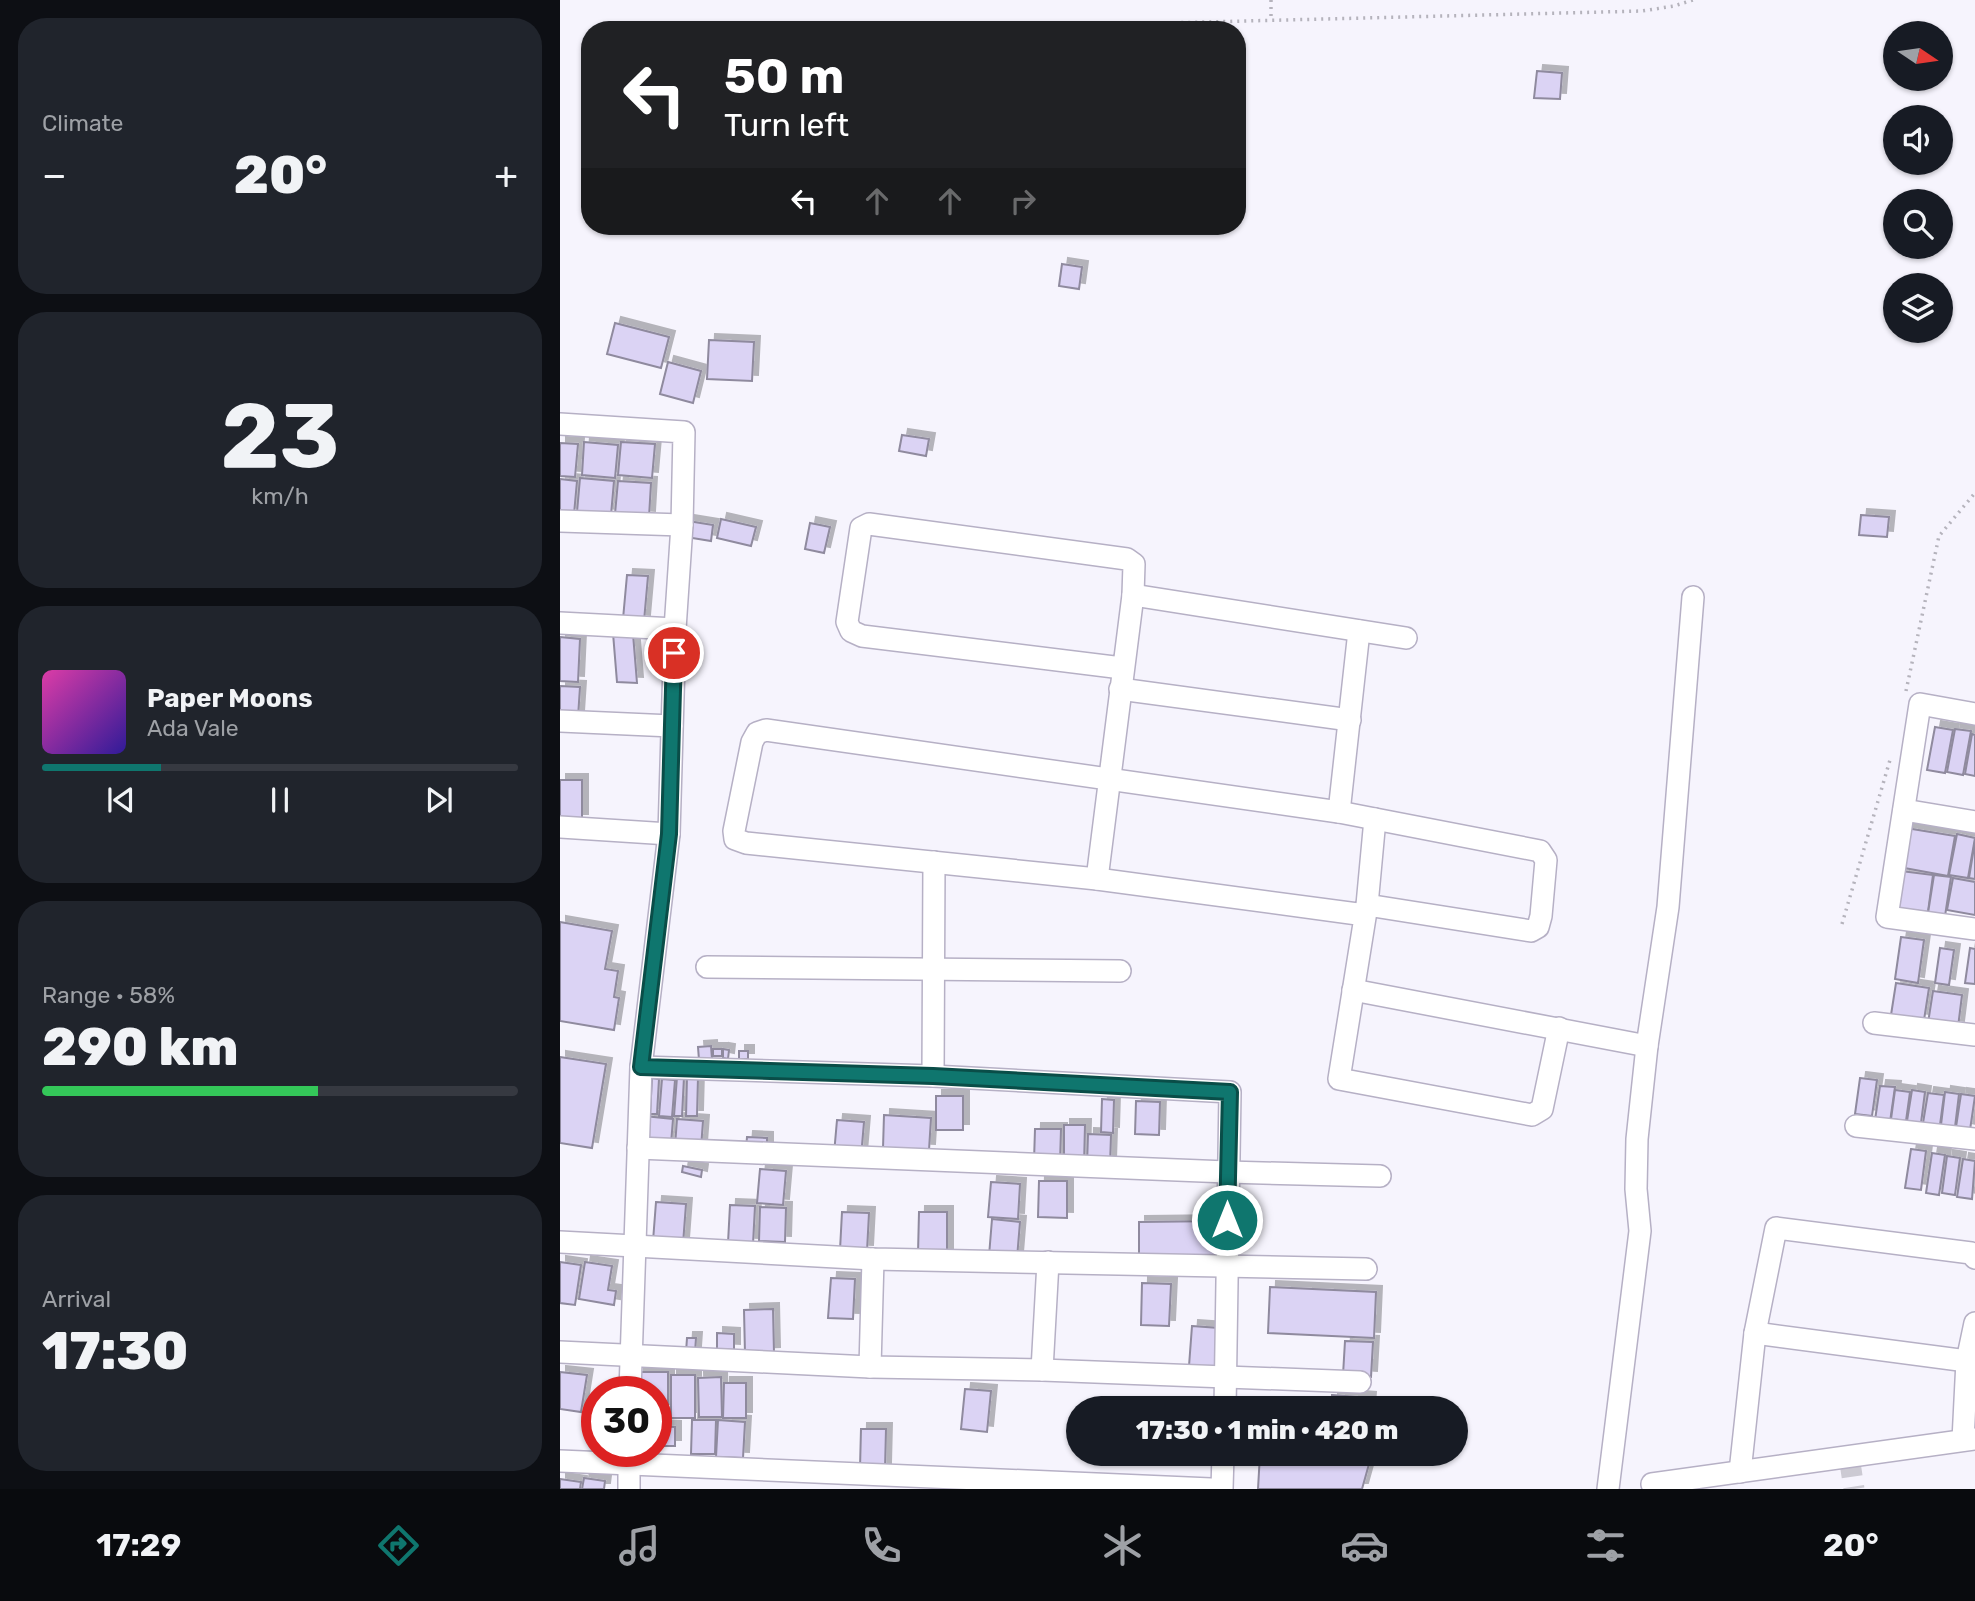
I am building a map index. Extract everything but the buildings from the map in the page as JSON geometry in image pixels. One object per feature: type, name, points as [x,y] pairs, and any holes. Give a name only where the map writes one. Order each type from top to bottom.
[{"type":"street","points":[[560,424],[684,432],[669,834],[641,1067],[629,1376]]},
{"type":"street","points":[[560,521],[682,525]]},
{"type":"street","points":[[1097,879],[1121,679],[1133,595],[1133,564],[1127,559],[870,523],[861,528],[846,622],[851,631],[862,636],[1121,679],[1350,720]]},
{"type":"street","points":[[1133,595],[1406,638]]},
{"type":"street","points":[[1608,1489],[1640,1231],[1636,1189],[1637,1139],[1647,1046],[1668,907],[1693,597]]},
{"type":"street","points":[[560,623],[675,629]]},
{"type":"street","points":[[1339,812],[1359,631]]},
{"type":"street","points":[[1975,714],[1920,704],[1887,917],[1975,929]]},
{"type":"street","points":[[560,721],[672,726]]},
{"type":"street","points":[[766,730],[1339,812],[1540,851],[1546,860],[1538,927],[1531,931],[1097,879],[746,844],[736,839],[734,831],[752,742],[757,733],[766,730]]},
{"type":"street","points":[[1903,810],[1975,822]]},
{"type":"street","points":[[1375,819],[1366,910],[1339,1079],[1532,1115],[1542,1110],[1559,1028]]},
{"type":"street","points":[[560,827],[669,834]]},
{"type":"street","points":[[933,1076],[934,862]]},
{"type":"street","points":[[707,967],[1120,971]]},
{"type":"street","points":[[1353,990],[1647,1046]]},
{"type":"street","points":[[1874,1023],[1975,1035]]},
{"type":"street","points":[[641,1067],[933,1076],[1230,1092],[1225,1396]]},
{"type":"street","points":[[1856,1126],[1975,1139]]},
{"type":"street","points":[[638,1148],[1380,1176]]},
{"type":"street","points":[[1740,1472],[1755,1333],[1776,1228],[1970,1253],[1975,1258]]},
{"type":"street","points":[[560,1242],[873,1259],[1366,1269]]},
{"type":"street","points":[[870,1367],[873,1259]]},
{"type":"street","points":[[1042,1370],[1048,1262]]},
{"type":"street","points":[[1652,1484],[1969,1440],[1967,1361],[1975,1323]]},
{"type":"street","points":[[1755,1333],[1967,1361]]},
{"type":"street","points":[[560,1352],[870,1367],[1042,1370],[1360,1382]]},
{"type":"street","points":[[672,1459],[1212,1489]]},
{"type":"street","points":[[560,1461],[581,1460]]},
{"type":"street","points":[[1222,1489],[1223,1466]]},
{"type":"street","points":[[628,1467],[629,1489]]},
{"type":"path","points":[[1271,0],[1271,21]]},
{"type":"path","points":[[1246,21],[1642,11],[1693,0]]},
{"type":"tunnel","points":[[1849,1456],[1854,1489]]},
{"type":"route","points":[[674,653],[669,834],[641,1067],[933,1076],[1230,1092],[1227,1220]]}]
